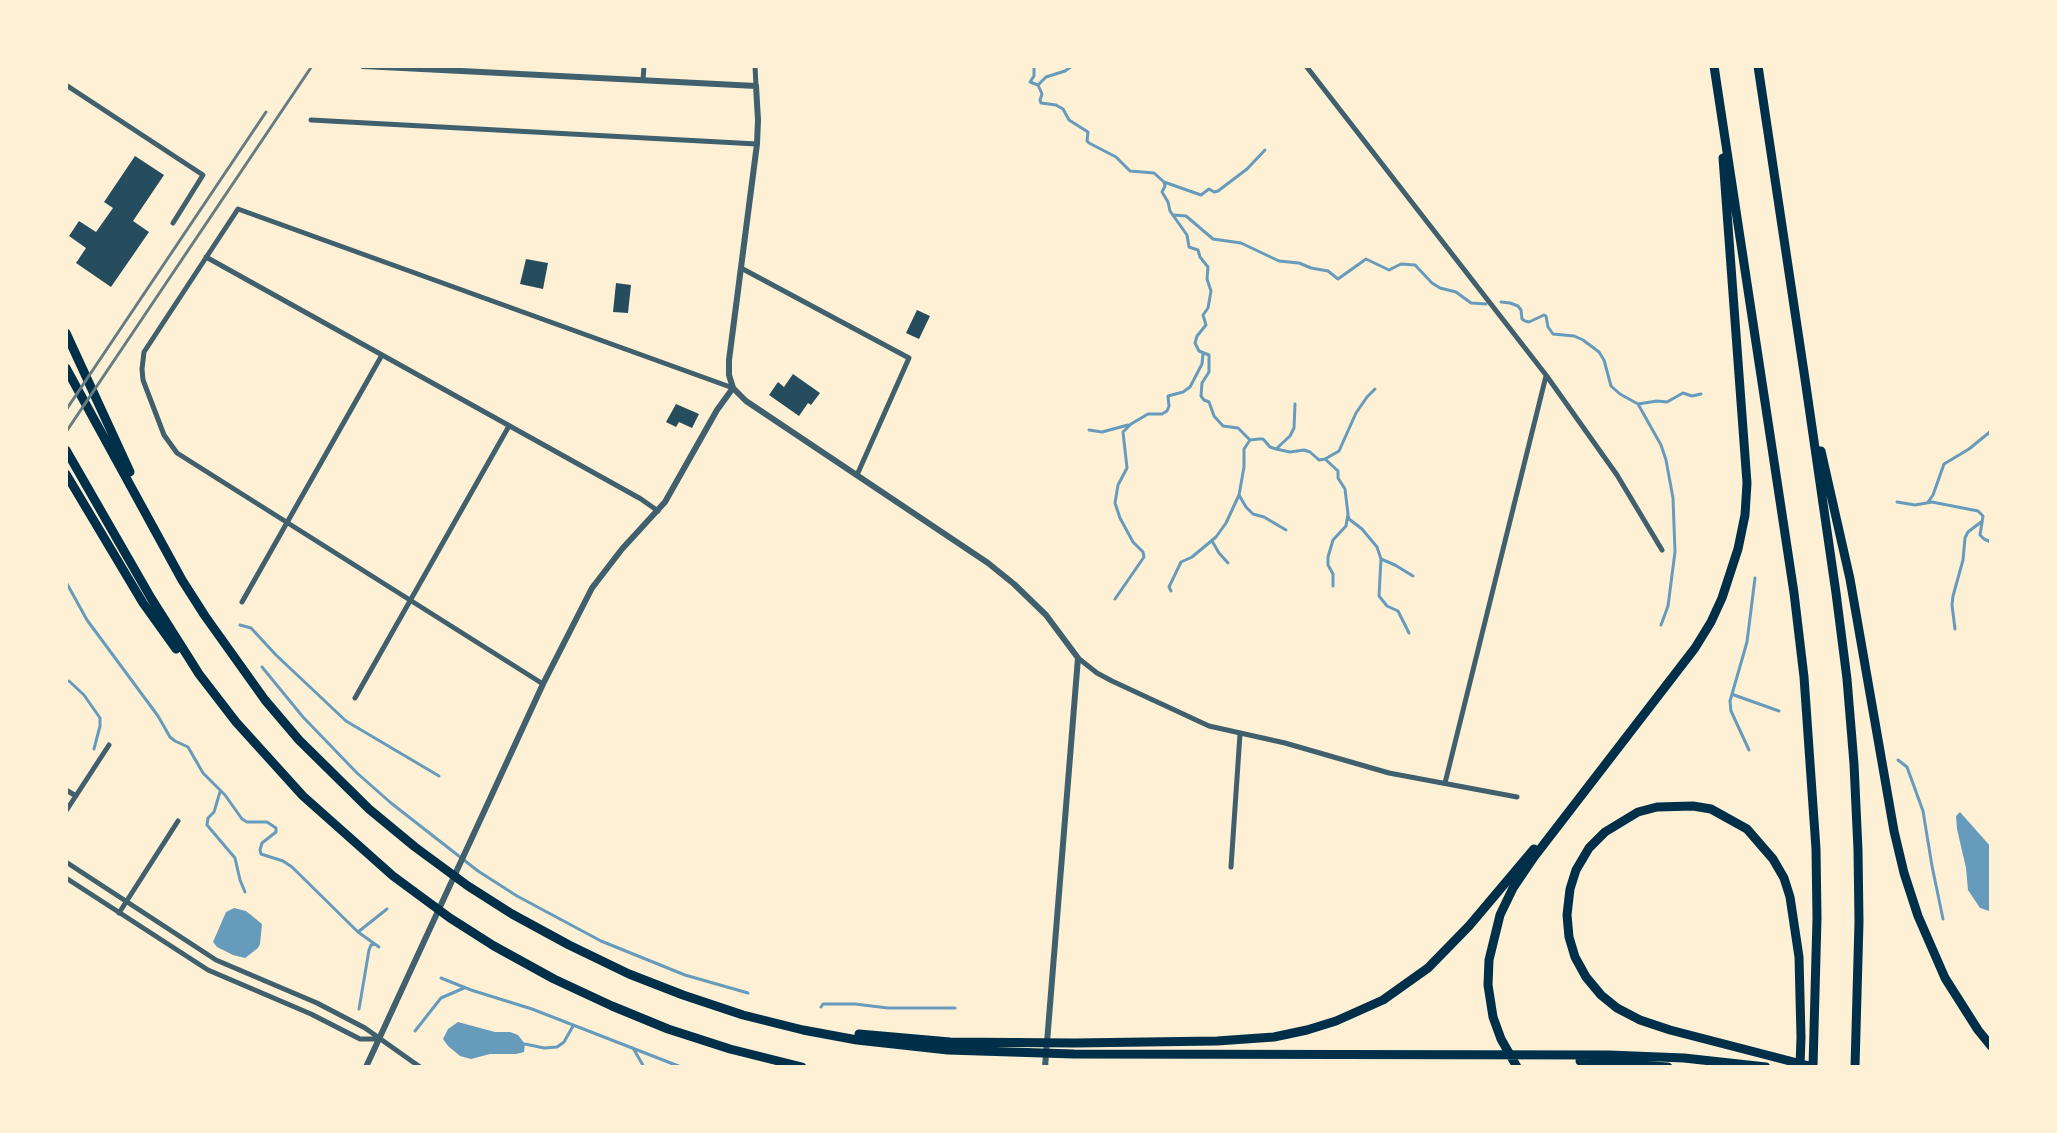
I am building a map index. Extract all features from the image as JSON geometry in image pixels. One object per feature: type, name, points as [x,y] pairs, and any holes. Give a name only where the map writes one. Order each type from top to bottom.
[{"type":"highway","points":[[1714,66],[1804,677],[1816,849],[1813,1067],[1670,1030],[1617,1008],[1586,977],[1575,957],[1567,915],[1576,870],[1589,848],[1605,832],[1638,812],[1657,807],[1693,806],[1711,809],[1747,829],[1773,859],[1790,897],[1799,957],[1801,1037],[1800,1067]]},
{"type":"highway","points":[[1758,66],[1836,593],[1854,764],[1859,922],[1855,1067]]},
{"type":"highway","points":[[1517,1067],[1493,1017],[1488,985],[1489,960],[1500,915],[1513,888],[1534,857],[1676,675],[1711,622],[1738,549],[1747,483],[1719,99]]},
{"type":"highway","points":[[68,338],[110,439],[161,541],[205,616],[265,700],[328,770],[415,847],[512,914],[629,974],[743,1015],[803,1030],[948,1050],[1075,1048],[1684,1058],[1766,1067]]},
{"type":"highway","points":[[66,368],[110,439]]},
{"type":"highway","points":[[1805,379],[1850,579],[1904,873],[1918,916],[1945,978],[1991,1046]]},
{"type":"highway","points":[[66,450],[174,637],[236,722]]},
{"type":"highway","points":[[66,474],[143,603],[196,676],[303,796],[393,876],[494,946],[565,985],[668,1029],[802,1067]]},
{"type":"highway","points":[[1075,1048],[1274,1037],[1307,1030],[1361,1011],[1405,986],[1428,968],[1594,780]]},
{"type":"highway","points":[[1487,1054],[1668,1067]]},
{"type":"street","points":[[363,66],[534,70],[756,86]]},
{"type":"street","points":[[643,80],[644,66]]},
{"type":"street","points":[[755,66],[757,144],[729,360],[733,388],[746,401],[950,537],[1014,584],[1046,615],[1078,658],[1097,673],[1209,726],[1285,743],[1389,773],[1517,797]]},
{"type":"street","points":[[1306,66],[1546,375],[1617,475],[1662,550]]},
{"type":"street","points":[[66,85],[203,175],[173,223]]},
{"type":"street","points":[[311,120],[757,144]]},
{"type":"street","points":[[543,684],[177,453],[164,435],[143,380],[144,352],[238,209],[733,388]]},
{"type":"street","points":[[206,257],[658,511]]},
{"type":"street","points":[[741,268],[909,358],[857,475]]},
{"type":"street","points":[[242,602],[382,355]]},
{"type":"street","points":[[1445,783],[1546,375]]},
{"type":"street","points":[[366,1067],[543,684],[592,588],[665,502],[717,410],[733,388]]},
{"type":"street","points":[[355,698],[509,426]]},
{"type":"street","points":[[1045,1067],[1078,658]]},
{"type":"street","points":[[1231,867],[1240,734]]},
{"type":"street","points":[[66,811],[109,745]]},
{"type":"street","points":[[66,790],[76,796]]},
{"type":"street","points":[[119,913],[178,821]]},
{"type":"street","points":[[66,862],[216,960],[317,1003],[365,1028],[420,1067]]},
{"type":"street","points":[[66,878],[208,970],[311,1014],[360,1039],[379,1039]]},
{"type":"water","points":[[1960,812],[1991,847],[1989,911],[1980,908],[1968,890],[1957,829],[1956,816]]},
{"type":"water","points":[[234,908],[246,911],[262,924],[258,948],[245,958],[217,947],[213,942],[226,912]]},
{"type":"water","points":[[458,1022],[518,1035],[525,1044],[524,1052],[490,1054],[471,1059],[460,1056],[443,1039],[448,1029]]},
{"type":"building","points":[[135,156],[164,175],[133,221],[149,232],[111,287],[76,263],[86,248],[69,236],[79,221],[96,232],[113,208],[104,202]]},
{"type":"building","points":[[526,259],[548,263],[543,289],[520,284]]},
{"type":"building","points":[[616,283],[631,285],[628,313],[613,312]]},
{"type":"building","points":[[917,310],[930,316],[919,339],[906,333]]},
{"type":"building","points":[[793,374],[820,393],[799,416],[769,395],[778,382],[784,387]]},
{"type":"building","points":[[676,404],[699,414],[692,428],[679,422],[676,427],[666,422]]},
{"type":"waterway","points":[[1034,66],[1034,76],[1030,82],[1038,85],[1042,94],[1041,103],[1063,109],[1069,120],[1088,132],[1089,143],[1116,157],[1130,171],[1154,173],[1164,182],[1201,195],[1209,189],[1218,191],[1247,169],[1265,150]]},
{"type":"waterway","points":[[1038,85],[1046,77],[1072,66]]},
{"type":"waterway","points":[[1164,182],[1162,192],[1170,211],[1187,235],[1189,247],[1198,250],[1208,267],[1207,279],[1211,291],[1208,308],[1203,315],[1206,325],[1195,343],[1199,351],[1209,355],[1209,372],[1202,383],[1201,396],[1209,402],[1214,416],[1223,426],[1238,428],[1249,439]]},
{"type":"waterway","points":[[1174,215],[1186,216],[1213,239],[1241,243],[1279,261],[1328,271],[1338,279],[1366,259],[1389,270],[1401,264],[1415,265],[1440,288],[1456,292],[1471,303],[1486,304]]},
{"type":"waterway","points":[[1501,302],[1518,306],[1525,321],[1546,316],[1553,334],[1574,336],[1599,352],[1611,386],[1638,404],[1661,445],[1673,498],[1675,552],[1668,606],[1661,625]]},
{"type":"waterway","points":[[1115,599],[1144,557],[1120,518],[1115,503],[1118,485],[1127,468],[1123,432],[1148,414],[1167,411],[1168,396],[1190,387],[1202,364],[1203,354]]},
{"type":"waterway","points":[[1325,459],[1339,451],[1356,413],[1375,389]]},
{"type":"waterway","points":[[1638,404],[1667,402],[1683,393],[1692,396],[1701,394]]},
{"type":"waterway","points":[[1276,449],[1294,428],[1295,404]]},
{"type":"waterway","points":[[1089,430],[1102,432],[1128,425]]},
{"type":"waterway","points":[[1928,502],[1944,464],[1991,431]]},
{"type":"waterway","points":[[1171,591],[1169,587],[1181,562],[1216,537],[1226,523],[1239,495],[1244,449],[1250,440],[1259,439],[1276,449],[1310,452],[1319,460],[1325,459],[1338,471],[1338,478],[1345,489],[1348,514],[1346,526],[1333,540],[1328,557],[1333,586]]},
{"type":"waterway","points":[[1239,495],[1253,514],[1286,530]]},
{"type":"waterway","points":[[1897,502],[1915,505],[1932,502],[1978,511],[1983,516],[1980,535],[1991,542]]},
{"type":"waterway","points":[[1348,515],[1377,547],[1381,559],[1379,596],[1387,606],[1398,611],[1409,633]]},
{"type":"waterway","points":[[1955,629],[1952,605],[1965,538],[1981,522]]},
{"type":"waterway","points":[[1212,541],[1228,563]]},
{"type":"waterway","points":[[1381,559],[1413,576]]},
{"type":"waterway","points":[[1749,750],[1731,711],[1730,701],[1747,642],[1755,578]]},
{"type":"waterway","points":[[66,582],[87,620],[170,737],[188,747],[203,773],[225,795],[242,819],[267,822],[276,828],[276,832],[262,843],[261,854],[292,867],[358,932],[379,947]]},
{"type":"waterway","points":[[240,625],[251,628],[346,721],[439,776]]},
{"type":"waterway","points":[[262,667],[303,717],[357,773],[478,871],[517,896],[601,941],[685,975],[748,993]]},
{"type":"waterway","points":[[69,681],[84,695],[100,718],[94,749]]},
{"type":"waterway","points":[[1734,695],[1779,711]]},
{"type":"waterway","points":[[1898,760],[1907,767],[1923,811],[1943,919]]},
{"type":"waterway","points":[[220,792],[207,825],[235,858],[245,892]]},
{"type":"waterway","points":[[358,932],[387,909]]},
{"type":"waterway","points":[[359,1009],[369,950],[375,944]]},
{"type":"waterway","points":[[441,978],[532,1009],[681,1067]]},
{"type":"waterway","points":[[415,1031],[441,998],[464,988]]},
{"type":"waterway","points":[[821,1007],[823,1004],[855,1004],[888,1008],[955,1008]]},
{"type":"waterway","points":[[525,1044],[557,1047],[564,1042],[573,1026]]},
{"type":"waterway","points":[[633,1048],[644,1067]]},
{"type":"railway","points":[[66,432],[312,66]]},
{"type":"railway","points":[[66,410],[266,112]]}]
